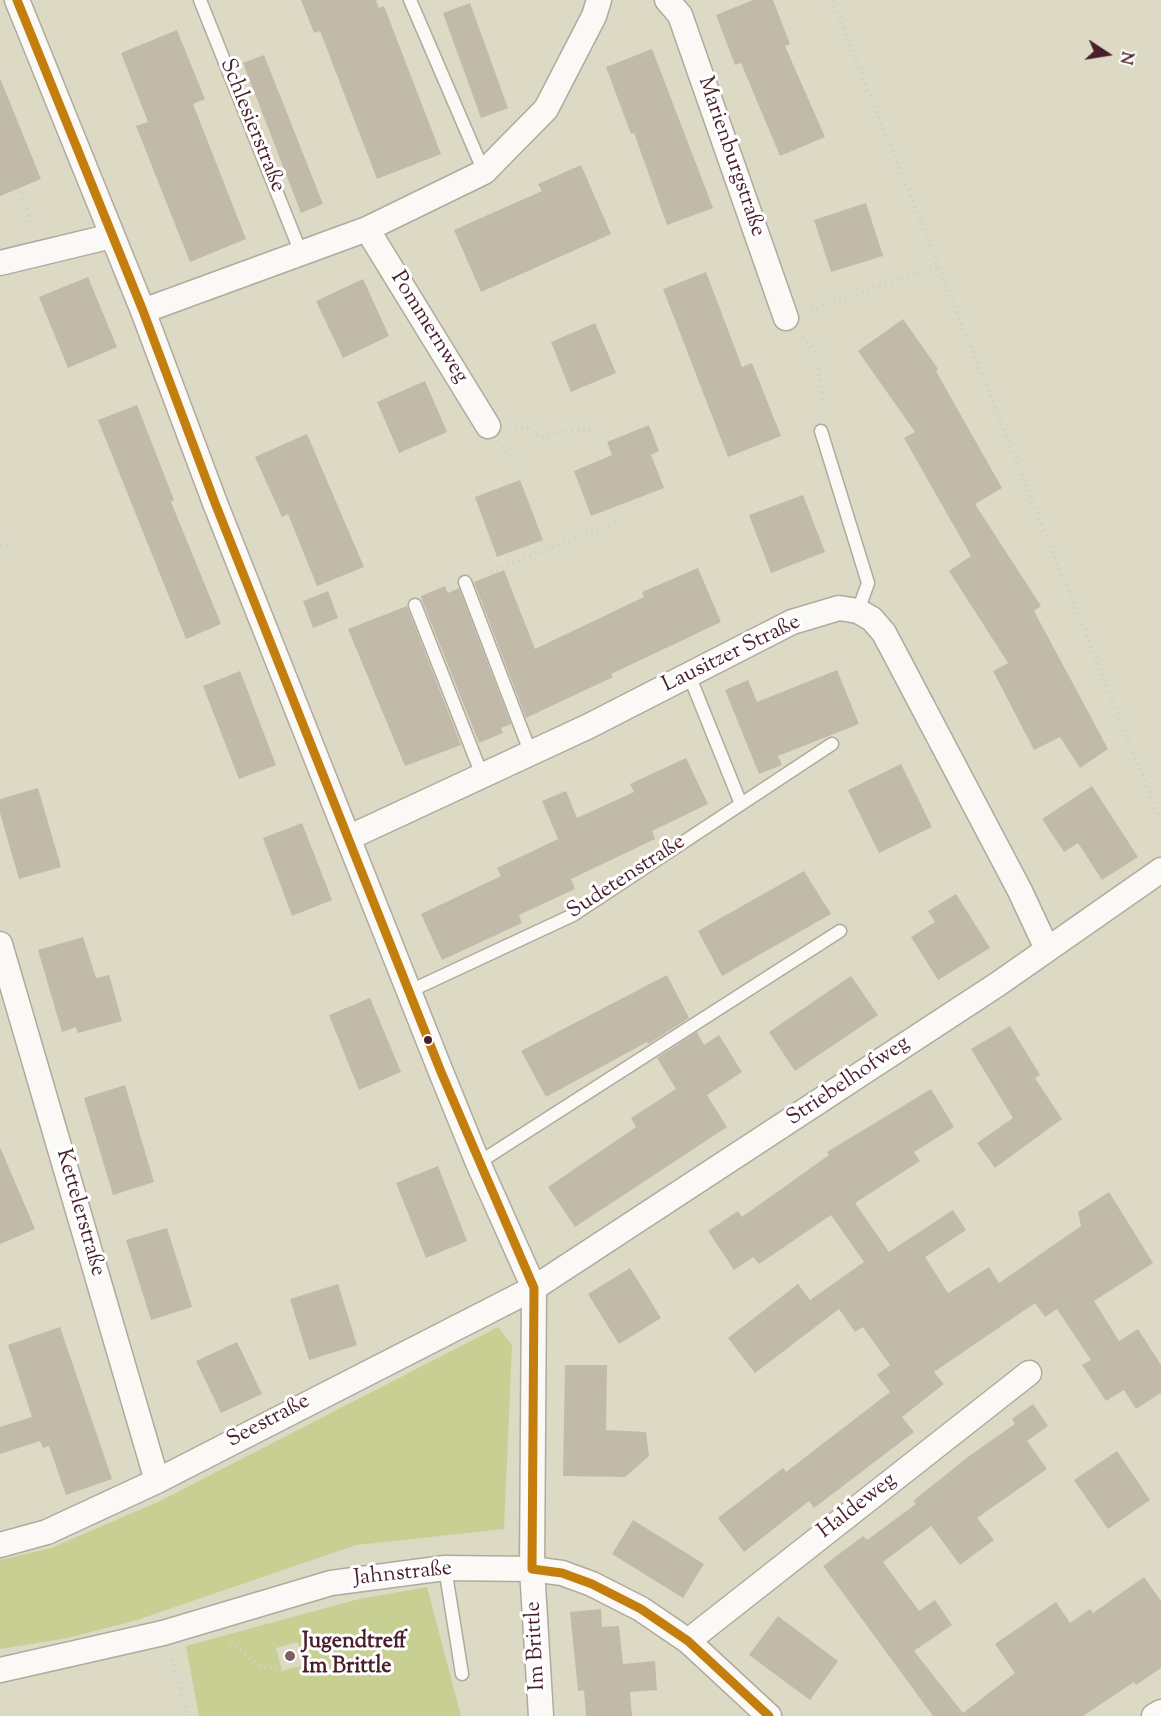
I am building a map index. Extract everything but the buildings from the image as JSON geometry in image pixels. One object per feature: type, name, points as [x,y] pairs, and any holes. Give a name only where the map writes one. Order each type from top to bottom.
[{"type":"street","points":[[17,0],[143,311],[215,503],[478,1163],[534,1288]]},
{"type":"street","name":"Marienburgstraße","points":[[667,0],[680,15],[786,318]]},
{"type":"street","points":[[143,311],[367,229],[484,172],[546,109],[602,5]]},
{"type":"street","name":"Pommernweg","points":[[367,229],[488,426]]},
{"type":"street","points":[[0,262],[112,236]]},
{"type":"street","name":"Lausitzer Straße","points":[[348,838],[531,754],[792,621],[839,608],[858,610]]},
{"type":"street","points":[[858,610],[872,619],[884,633],[1020,891],[1047,949]]},
{"type":"street","name":"Striebelhofweg","points":[[534,1288],[845,1085],[1161,870]]},
{"type":"street","name":"Kettelerstraße","points":[[0,944],[157,1481]]},
{"type":"street","name":"Seestraße","points":[[0,1545],[47,1532],[157,1481],[534,1288]]},
{"type":"street","name":"Im Brittle","points":[[534,1288],[532,1569],[541,1716]]},
{"type":"street","name":"Haldeweg","points":[[688,1641],[1029,1373]]},
{"type":"street","name":"Jahnstraße","points":[[0,1670],[163,1633],[331,1583],[445,1568],[532,1569],[562,1573],[592,1584],[641,1610],[688,1641],[769,1716]]},
{"type":"street","points":[[1154,1716],[1161,1712]]},
{"type":"lane","name":"Schlesierstraße","points":[[200,0],[301,253]]},
{"type":"lane","points":[[410,0],[484,172]]},
{"type":"lane","points":[[821,431],[868,583],[858,610]]},
{"type":"lane","points":[[465,582],[531,754]]},
{"type":"lane","points":[[415,605],[482,775]]},
{"type":"lane","points":[[689,675],[741,804]]},
{"type":"lane","name":"Sudetenstraße","points":[[410,991],[573,915],[832,744]]},
{"type":"lane","points":[[478,1163],[840,932]]},
{"type":"lane","points":[[445,1568],[462,1674]]},
{"type":"path","points":[[832,0],[1161,822]]},
{"type":"path","points":[[20,192],[42,252]]},
{"type":"path","points":[[821,431],[825,411],[815,350],[786,318],[938,266]]},
{"type":"path","points":[[488,426],[528,429],[542,438],[562,431],[591,430],[599,435]]},
{"type":"path","points":[[465,582],[615,523]]},
{"type":"path","points":[[0,546],[12,542]]},
{"type":"path","points":[[221,1616],[232,1643],[257,1665],[273,1668],[281,1666]]},
{"type":"path","points":[[163,1633],[188,1716]]},
{"type":"green space","points":[[498,1327],[512,1345],[504,1529],[356,1545],[137,1620],[67,1638],[0,1649],[0,1560],[51,1548],[160,1501]]},
{"type":"green space","points":[[427,1587],[461,1716],[199,1716],[186,1646],[359,1599]],"holes":[[[298,1642],[304,1663],[313,1663],[277,1672],[282,1670],[276,1648]]]},
{"type":"transit line","points":[[17,0],[143,311],[215,503],[441,1072],[534,1288],[532,1569]]},
{"type":"transit line","points":[[532,1569],[562,1573],[592,1584],[641,1609],[688,1641],[769,1716]]},
{"type":"place","name":"Jugendtreff Im Brittle","points":[[290,1656]]}]
